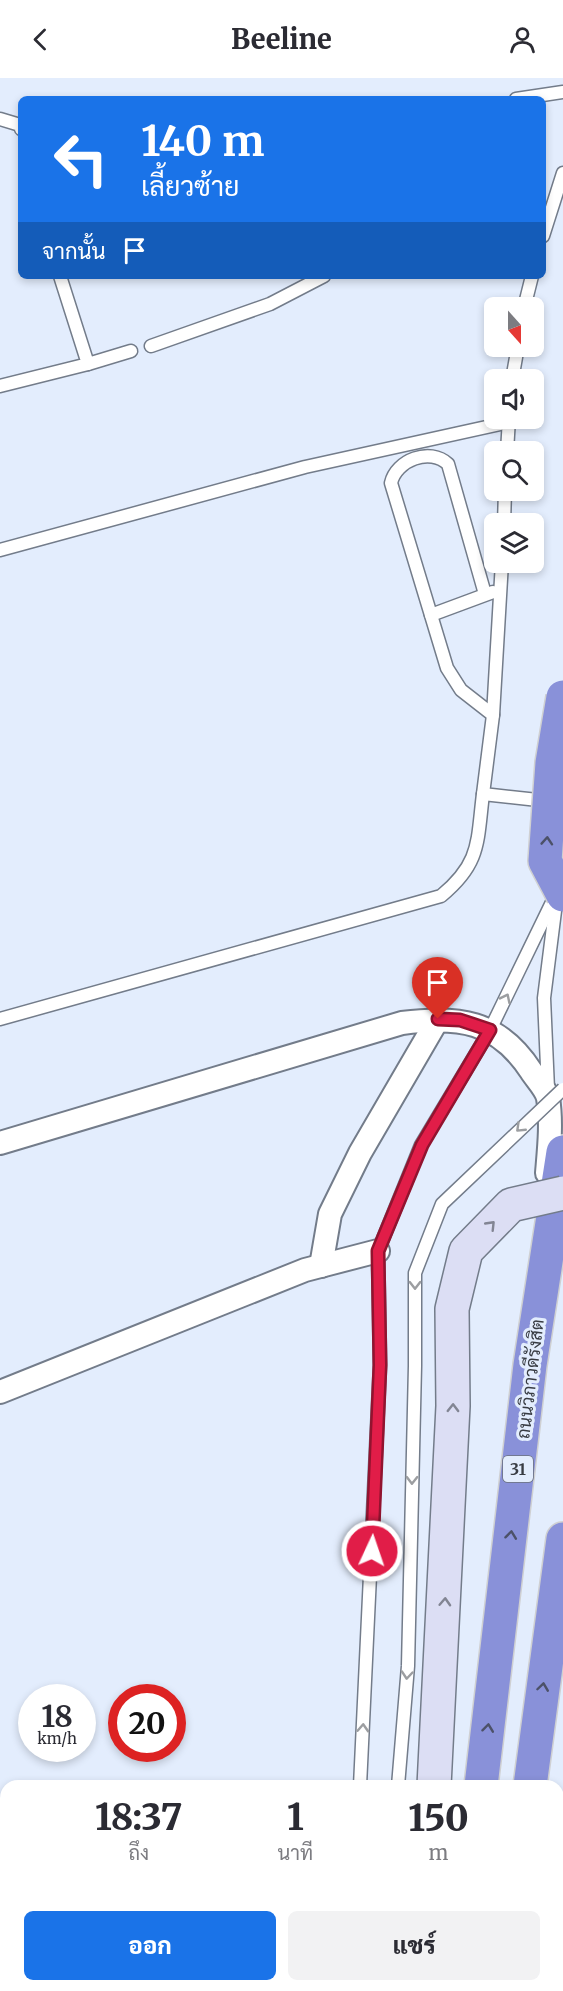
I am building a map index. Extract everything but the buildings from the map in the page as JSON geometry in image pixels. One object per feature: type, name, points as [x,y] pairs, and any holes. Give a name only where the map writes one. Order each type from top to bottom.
[{"type":"highway","points":[[560,894],[545,861],[552,763],[563,697]]},
{"type":"highway","name":"ถนนวิภาวดีรังสิต","points":[[482,1780],[530,1365],[563,1152]]},
{"type":"highway","points":[[531,1780],[563,1539]]},
{"type":"main road","points":[[434,1780],[453,1407],[452,1309],[466,1251],[511,1205],[563,1193]]},
{"type":"street","points":[[321,1266],[330,1214],[360,1153],[438,1019]]},
{"type":"street","points":[[0,1143],[402,1023],[438,1019],[460,1020],[490,1030],[519,1052],[555,1092],[530,1365]]},
{"type":"street","points":[[0,1392],[321,1266],[378,1251]]},
{"type":"lane","points":[[536,96],[563,92]]},
{"type":"lane","points":[[0,119],[18,124]]},
{"type":"lane","points":[[546,213],[548,198],[563,173]]},
{"type":"lane","points":[[61,279],[88,364]]},
{"type":"lane","points":[[151,346],[270,304],[318,279]]},
{"type":"lane","points":[[527,297],[531,279]]},
{"type":"lane","points":[[0,386],[131,351]]},
{"type":"lane","points":[[0,550],[304,467],[484,426]]},
{"type":"lane","points":[[485,594],[448,464],[435,456],[410,460],[393,473],[391,483],[447,668],[461,690],[493,715]]},
{"type":"lane","points":[[0,1019],[441,896],[460,879],[475,856],[493,715],[501,573]]},
{"type":"lane","points":[[431,615],[500,590]]},
{"type":"lane","points":[[483,794],[563,803]]},
{"type":"lane","points":[[398,1780],[408,1666],[415,1273],[442,1204],[555,1092],[544,998],[563,876]]},
{"type":"lane","points":[[360,1780],[380,1365],[378,1251],[422,1145],[490,1030],[560,894]]},
{"type":"route","points":[[372,1551],[380,1365],[378,1251],[422,1145],[490,1030],[460,1020],[438,1019]]}]
